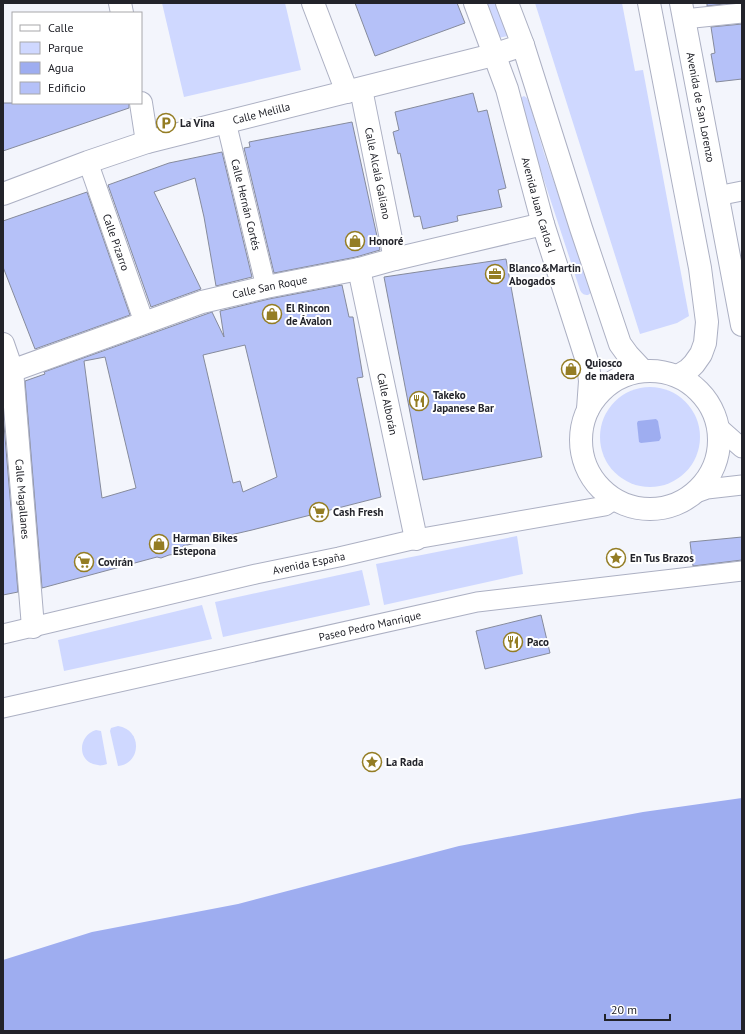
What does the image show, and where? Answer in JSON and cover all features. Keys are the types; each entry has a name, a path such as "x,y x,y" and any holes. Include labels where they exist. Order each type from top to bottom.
{"street":[{"name":"Calle Alcalá Galiano","path":"313,3 354,90 395,258"},
{"name":"Avenida Juan Carlos I","path":"475,3 493,55 507,89 543,224 588,364 590,381 588,409"},
{"path":"507,3 523,45 581,228 620,344 628,356 643,371"},
{"path":"650,3 697,254 707,322 705,343 700,354 694,364 678,376"},
{"path":"653,24 682,11 742,13"},
{"name":"Avenida de San Lorenzo","path":"682,11 742,325"},
{"name":"Calle Melilla","path":"3,194 146,142 493,55 523,45"},
{"path":"140,104 146,142"},
{"name":"Calle Hernán Cortés","path":"226,122 266,287"},
{"name":"Calle Pizarro","path":"88,162 144,322"},
{"path":"687,200 742,192"},
{"name":"Calle San Roque","path":"8,372 202,302 359,268 395,258 543,224"},
{"path":"697,254 712,264 730,264"},
{"name":"Calle Alborán","path":"359,268 416,539"},
{"name":"Calle Magallanes","path":"3,344 8,372 33,627"},
{"path":"693,494 708,479 716,462 719,445 718,427 713,411 704,397 692,385 678,376 666,372 643,371 629,374 605,387 595,397 588,409 582,434 584,459 589,471 604,492 615,499 636,507 660,508 672,506 693,494 707,489 742,485"},
{"path":"718,427 742,448"},
{"name":"Avenida España","path":"3,634 256,574 340,557 416,539 605,506 615,499"},
{"name":"Paseo Pedro Manrique","path":"3,708 478,602 742,571"}],"green space":[{"path":"162,3 285,3 301,70 184,97"},
{"path":"486,3 497,3 508,36 498,38"},
{"path":"535,3 622,3 635,71 643,70 689,316 677,323 640,334"},
{"path":"524,96 527,98 530,105 544,153 592,292 588,295 583,294 580,290 522,113 520,98"},
{"path":"650,387 660,388 678,395 692,409 699,427 699,447 692,465 678,479 660,486 650,487 640,486 622,479 608,465 601,447 600,437 601,427 608,409 622,395 640,388"},
{"path":"517,536 523,574 384,605 376,564"},
{"path":"362,570 370,605 223,637 215,602"},
{"path":"202,605 212,639 64,671 58,640"},
{"path":"118,726 126,729 132,734 136,747 135,754 131,759 126,764 118,766 110,731 111,728"},
{"path":"96,730 101,731 107,764 99,765 91,763 86,760 83,755 82,749 85,738"}],"water":[{"path":"656,419 658,421 661,438 659,441 639,442 638,421"},
{"path":"742,798 742,1031 3,1031 3,960 92,932 238,904 459,846 643,812"}],"building":[{"path":"355,3 457,3 465,23 375,56"},
{"path":"707,3 732,3 707,6"},
{"path":"742,24 742,79 716,82 711,54 715,53 711,27"},
{"path":"473,93 478,112 487,110 506,188 498,190 502,207 457,216 458,221 423,229 420,216 414,217 400,153 398,154 393,132 399,130 395,112"},
{"path":"3,103 129,104 129,108 3,151"},
{"path":"352,122 380,250 356,257 274,273 244,148 250,147 249,142"},
{"path":"222,152 252,277 216,286 204,217 195,178 154,192 201,289 151,307 108,185 169,163"},
{"path":"87,192 130,315 35,349 3,267 3,221"},
{"path":"506,259 542,457 423,480 384,277"},
{"path":"342,285 349,317 353,317 363,377 357,378 381,497 183,546 182,553 161,558 157,557 42,588 25,381 45,374 44,372 212,312 224,337 220,311 269,299","holes":["245,345 277,477 243,492 240,481 233,483 203,355","105,357 136,488 102,498 84,361"]},
{"path":"3,413 18,592 3,595"},
{"path":"742,537 742,560 693,566 690,542"},
{"name":"Paco","path":"541,615 550,653 485,669 476,631"}],"place":[{"name":"La Vina","path":"166,123"},
{"name":"Honoré","path":"355,241"},
{"name":"Blanco&Martin Abogados","path":"495,274"},
{"name":"El Rincon de Ávalon","path":"272,314"},
{"name":"Quiosco de madera","path":"571,369"},
{"name":"Takeko Japanese Bar","path":"419,401"},
{"name":"Cash Fresh","path":"319,512"},
{"name":"Harman Bikes Estepona","path":"159,544"},
{"name":"En Tus Brazos","path":"616,558"},
{"name":"Covirán","path":"84,562"},
{"name":"Paco","path":"513,642"},
{"name":"La Rada","path":"372,762"}]}
